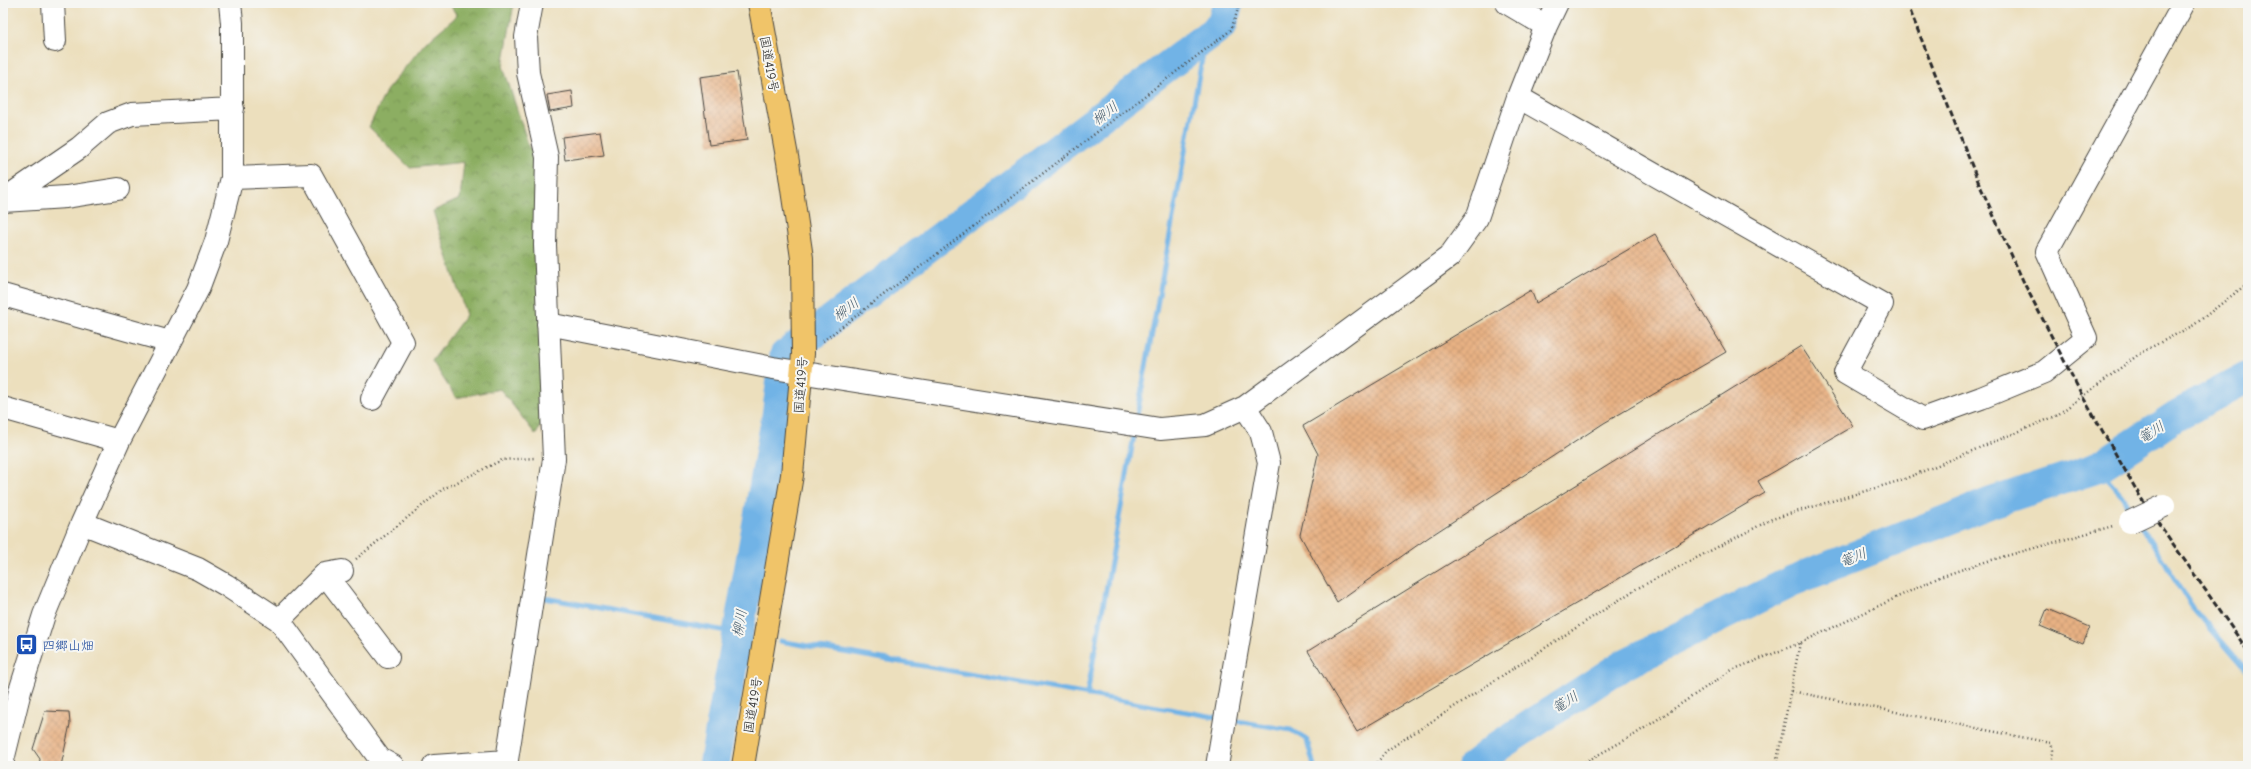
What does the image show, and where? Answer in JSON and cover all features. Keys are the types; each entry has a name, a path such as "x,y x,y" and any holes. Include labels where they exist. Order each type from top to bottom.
{"highway":[{"name":"国道419号","path":"743,766 792,475 802,364 802,258 788,162 759,3"}],"street":[{"path":"53,3 55,41"},
{"path":"3,760 12,689 82,523 119,441 201,282 216,241 232,178 233,110 232,23 230,3"},
{"path":"434,766 507,763 554,459 545,245 547,157 528,73 526,37 532,3"},
{"path":"1507,3 1546,26"},
{"path":"548,324 773,368 802,364 1160,429 1205,425 1246,407 1449,257 1477,218 1518,97 1546,26 1557,3"},
{"path":"1518,97 1882,304 1844,373 1923,419 1981,398 2044,372 2086,338 2047,251 2184,3"},
{"path":"3,200 79,148 108,123 132,114 233,110"},
{"path":"232,178 311,175 403,342 372,399"},
{"path":"3,200 66,198 118,189"},
{"path":"3,295 170,342"},
{"path":"1217,766 1269,463 1261,432 1246,407"},
{"path":"3,408 119,441"},
{"path":"2130,522 2164,506"},
{"path":"82,523 198,569 226,585 279,620 380,759 393,766"},
{"path":"279,620 334,572 388,657"}],"path":[{"path":"802,364 1232,30 1240,3"},
{"path":"1375,766 1386,751 1636,589 1772,519 1902,480 2056,416 2142,352 2194,325 2248,283"},
{"path":"334,572 443,489 502,460 554,459"},
{"path":"1578,766 1634,735 1732,670 1800,643 1940,577 1981,563 2130,522"},
{"path":"1776,766 1800,643"},
{"path":"1791,691 2051,743 2053,750 2051,766"},
{"path":"1584,763 1588,766"}],"green space":[{"path":"449,3 514,3 503,66 528,144 543,170 544,417 536,435 500,389 456,398 432,361 466,315 433,211 460,199 464,162 410,168 369,127 386,91 425,43 457,16"}],"building":[{"path":"737,72 747,140 709,145 700,77"},
{"path":"572,91 574,108 550,112 547,95"},
{"path":"600,132 604,155 565,160 562,137"},
{"path":"1655,234 1726,352 1604,423 1429,537 1337,602 1300,535 1318,454 1303,426 1531,290 1536,303"},
{"path":"1801,346 1853,426 1758,481 1765,493 1357,732 1308,651"},
{"path":"2047,609 2090,627 2083,644 2040,626"},
{"path":"45,711 69,712 70,724 61,766 39,766 40,759 33,749"}],"waterway":[{"name":"柳川","path":"714,766 777,416 785,355 1222,25 1228,3"},
{"path":"1136,421 1206,37"},
{"name":"篭川","path":"1473,766 1500,745 1623,665 1792,581 1990,503 2097,468 2176,416 2248,377"},
{"path":"1087,695 1135,430"},
{"path":"2097,468 2122,496 2134,515"},
{"path":"2139,523 2194,609 2248,672"},
{"path":"545,598 726,631"},
{"path":"780,641 1221,718"},
{"path":"1231,720 1291,730 1307,740 1314,766"}],"railway":[{"path":"1907,3 1978,181 2025,285 2084,399 2141,498 2248,651"}],"place":[{"name":"四郷山畑","path":"26,645"}]}
